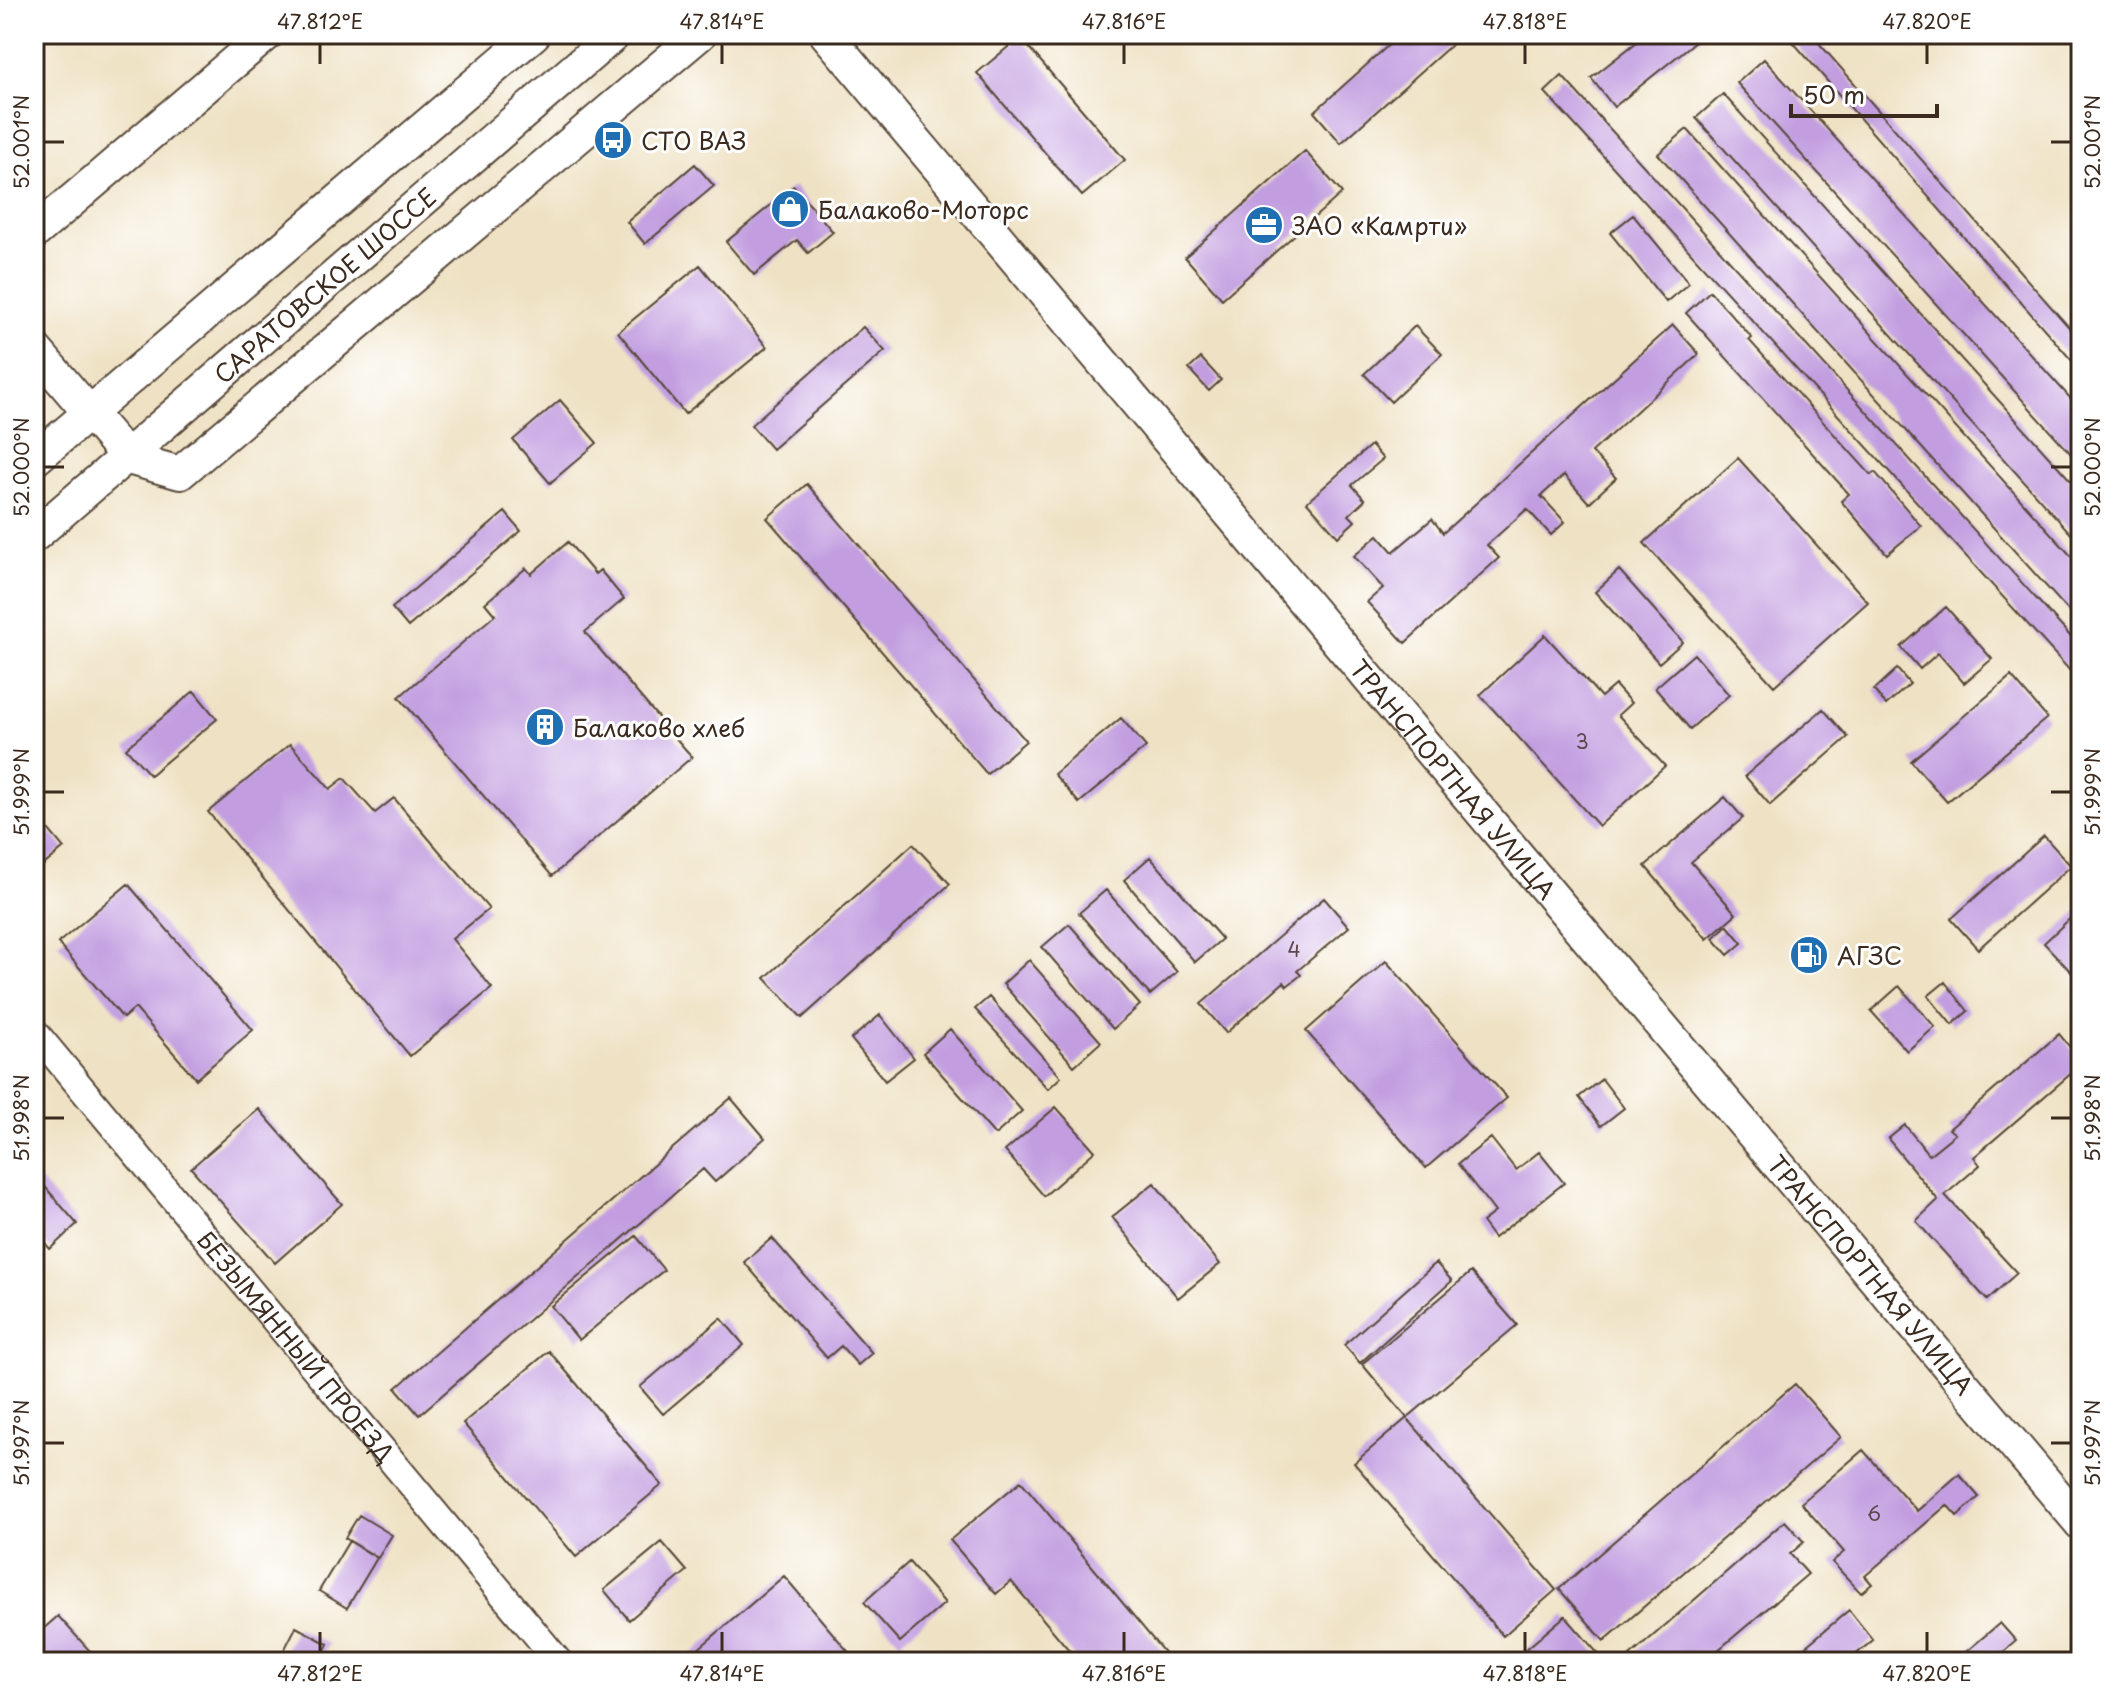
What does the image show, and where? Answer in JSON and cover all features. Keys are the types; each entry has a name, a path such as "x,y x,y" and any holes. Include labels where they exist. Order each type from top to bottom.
{"main road":[{"path":"34,233 267,34"},
{"path":"34,460 534,34"},
{"name":"САРАТОВСКОЕ ШОССЕ","path":"34,536 128,458 615,34"},
{"path":"34,348 128,458 180,473 700,34"},
{"name":"ТРАНСПОРТНАЯ УЛИЦА","path":"826,34 2081,1524"}],"street":[{"name":"БЕЗЫМЯННЫЙ ПРОЕЗД","path":"34,1031 559,1662"}],"building":[{"path":"1401,34 1455,34 1459,38 1341,143 1314,112"},
{"path":"1647,34 1705,34 1614,107 1591,78"},
{"path":"1786,34 1811,34 2081,341 2081,371"},
{"path":"1020,37 1125,160 1082,196 977,73"},
{"path":"1764,59 2081,410 2081,465 1737,83"},
{"path":"1562,76 2081,648 2081,683 1545,92"},
{"path":"1723,94 2081,492 2081,545 1696,118"},
{"path":"1687,129 2081,567 2081,625 1658,154"},
{"name":"ЗАО «Камрти»","path":"1305,151 1342,193 1222,299 1185,257"},
{"path":"695,164 714,186 645,244 627,222"},
{"name":"Балаково-Моторс","path":"794,186 833,232 808,253 797,240 754,275 726,242"},
{"path":"1633,215 1689,283 1666,302 1610,233"},
{"path":"700,265 767,347 685,414 618,332"},
{"path":"1710,291 1752,338 1749,340 1871,475 1875,472 1921,526 1887,554 1841,501 1849,494 1686,313"},
{"path":"1673,325 1699,354 1592,452 1616,478 1589,503 1564,475 1541,496 1565,522 1551,535 1527,509 1487,545 1499,558 1405,643 1367,602 1383,588 1354,556 1378,535 1393,552 1432,519 1443,533"},
{"path":"1415,326 1442,354 1391,402 1364,374"},
{"path":"863,327 885,351 772,449 751,425"},
{"path":"1201,358 1221,380 1209,391 1189,369"},
{"path":"560,400 597,443 550,483 513,440"},
{"path":"1371,445 1383,459 1352,485 1365,500 1349,515 1355,521 1338,537 1307,502"},
{"path":"1738,458 1868,602 1774,686 1644,543"},
{"path":"807,484 1026,741 987,774 767,518"},
{"path":"505,512 521,531 408,627 392,608"},
{"name":"Балаково хлеб","path":"568,542 595,574 600,570 624,599 585,632 692,757 552,876 399,697 495,615 485,603 526,568 531,574"},
{"path":"1619,570 1683,642 1659,663 1595,592"},
{"path":"1946,607 1992,659 1964,683 1938,653 1920,669 1901,647"},
{"path":"1545,635 1601,697 1615,685 1631,703 1618,715 1665,766 1599,826 1480,695"},
{"path":"1694,654 1729,695 1690,729 1655,688"},
{"path":"1897,669 1910,684 1886,705 1874,690"},
{"path":"2011,676 2047,718 1947,802 1911,761"},
{"path":"194,691 217,719 150,775 126,748"},
{"path":"1823,709 1848,737 1770,805 1745,776"},
{"path":"1121,718 1146,747 1079,803 1054,774"},
{"path":"290,744 330,789 344,778 375,813 394,798 489,909 452,939 492,988 410,1056 208,812"},
{"path":"1725,797 1743,818 1691,862 1736,914 1707,939 1645,866"},
{"path":"34,812 64,848 34,873"},
{"path":"2044,836 2071,866 1978,949 1951,919"},
{"path":"913,844 950,884 802,1018 765,978"},
{"path":"1150,857 1222,939 1195,962 1124,880"},
{"path":"128,884 253,1030 196,1079 135,1008 123,1018 58,943"},
{"path":"1106,890 1177,972 1150,995 1079,913"},
{"path":"1324,898 1349,927 1297,971 1301,975 1287,986 1284,982 1226,1033 1201,1004"},
{"path":"2081,908 2081,966 2073,974 2044,943"},
{"path":"1069,924 1140,1005 1113,1029 1042,947"},
{"path":"1727,925 1742,943 1728,955 1713,938"},
{"path":"1029,960 1101,1042 1074,1066 1003,984"},
{"path":"1386,961 1507,1098 1426,1168 1306,1031"},
{"path":"1945,982 1968,1011 1952,1025 1928,996"},
{"path":"1899,986 1935,1027 1907,1051 1871,1011"},
{"path":"989,997 1061,1077 1048,1089 975,1009"},
{"path":"880,1015 914,1058 885,1081 851,1039"},
{"path":"950,1029 1022,1111 995,1135 923,1053"},
{"path":"2059,1034 2081,1060 2081,1065 1974,1157 1980,1165 1945,1195 2017,1273 1987,1300 1916,1221 1938,1200 1888,1139 1905,1125 1929,1155 1955,1134 1949,1129"},
{"path":"1602,1079 1624,1108 1601,1126 1579,1097"},
{"path":"731,1098 765,1138 715,1182 703,1169 419,1415 396,1388"},
{"path":"1056,1107 1095,1151 1044,1196 1005,1151"},
{"path":"259,1109 342,1204 275,1263 191,1168"},
{"path":"1491,1138 1516,1170 1539,1152 1564,1183 1494,1238 1482,1222 1495,1212 1458,1164"},
{"path":"34,1174 77,1224 50,1249 34,1230"},
{"path":"1154,1183 1220,1264 1178,1298 1112,1217"},
{"path":"636,1236 664,1270 579,1340 551,1306"},
{"path":"772,1238 872,1353 858,1365 841,1346 827,1358 744,1262"},
{"path":"1436,1263 1452,1281 1360,1363 1344,1345"},
{"path":"1471,1272 1517,1325 1407,1418 1362,1364"},
{"path":"721,1318 744,1345 663,1414 640,1387"},
{"path":"549,1351 662,1485 576,1557 463,1423"},
{"path":"1795,1384 1841,1437 1604,1641 1559,1589"},
{"path":"1407,1418 1556,1590 1503,1636 1354,1463"},
{"path":"1863,1450 1917,1511 1959,1474 1979,1497 1957,1516 1947,1505 1865,1576 1872,1584 1861,1593 1832,1562 1844,1552 1801,1503"},
{"path":"1021,1481 1172,1662 1079,1662 1011,1581 996,1594 950,1540"},
{"path":"359,1515 392,1535 378,1558 345,1538"},
{"path":"1785,1521 1804,1542 1790,1554 1808,1574 1704,1662 1623,1662"},
{"path":"349,1541 377,1558 347,1608 319,1591"},
{"path":"662,1542 687,1571 629,1620 604,1590"},
{"path":"909,1562 945,1603 900,1642 864,1602"},
{"path":"784,1576 857,1662 683,1662"},
{"path":"1849,1610 1873,1640 1847,1662 1787,1662"},
{"path":"58,1616 100,1662 34,1662 34,1637"},
{"path":"1565,1616 1601,1657 1596,1662 1511,1662"},
{"path":"2000,1623 2016,1641 1992,1662 1954,1662"},
{"path":"296,1627 328,1644 319,1662 278,1662"}],"place":[{"name":"СТО ВАЗ","path":"613,140"},
{"name":"Балаково-Моторс","path":"790,209"},
{"name":"ЗАО «Камрти»","path":"1264,225"},
{"name":"Балаково хлеб","path":"545,727"},
{"name":"АГЗС","path":"1809,955"}]}
